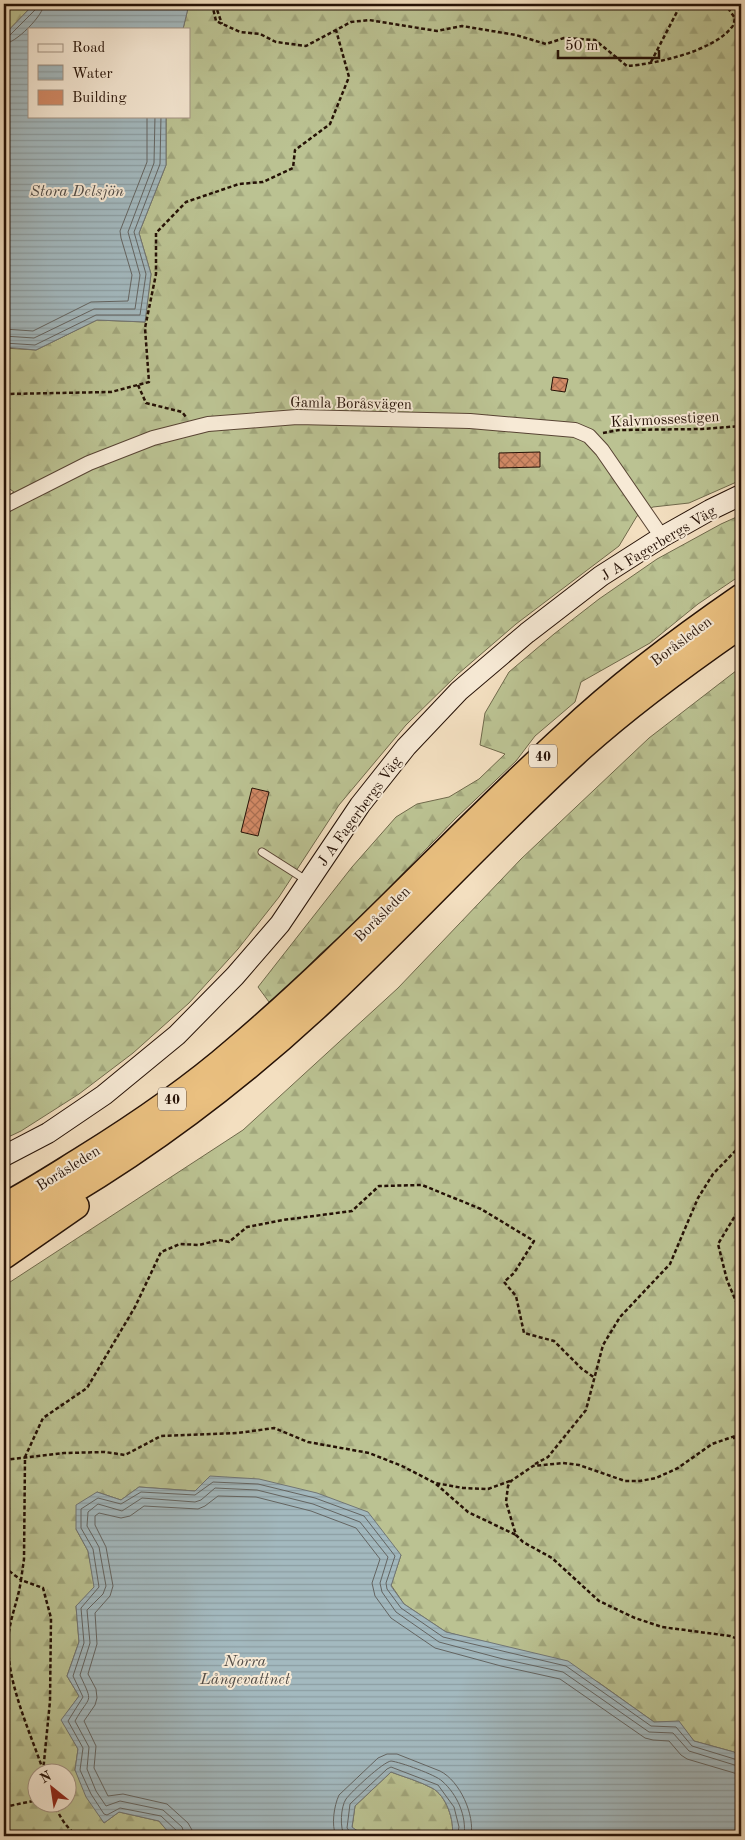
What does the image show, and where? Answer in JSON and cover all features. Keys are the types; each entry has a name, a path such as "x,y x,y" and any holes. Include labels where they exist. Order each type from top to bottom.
{"highway":[{"name":"Boråsleden","path":"4,1206 130,1129 235,1050 362,934 567,734 622,686 680,640 741,597"},
{"name":"Boråsleden","path":"4,1230 100,1173 202,1104 258,1058 326,997 538,787 583,747 631,705 741,626"},
{"path":"4,1256 126,1170 202,1104"},
{"path":"4,1200 36,1188"}],"street":[{"name":"Gamla Boråsvägen","path":"4,506 89,463 153,438 208,424 296,417 470,421 575,430 589,436"},
{"path":"589,436 602,450 662,537"},
{"name":"J A Fagerbergs Väg","path":"4,1156 48,1133 104,1095 177,1035 235,976 280,924 360,805 377,783 406,747 459,692 527,632 601,576 662,537 741,495"}],"lane":[{"path":"262,852 309,882"}],"path":[{"path":"213,4 223,25 240,32 260,34 276,42 306,46 351,22 369,20 437,31 462,26 516,35 546,44 564,38 595,40 627,66 683,54 710,45 732,28 735,18 725,4"},
{"path":"651,62 681,4"},
{"path":"4,394 111,392 149,382 145,328 156,274 156,233 186,202 239,184 263,182 293,168 295,150 330,124 349,77 336,30"},
{"path":"138,385 146,403 182,412 194,427"},
{"name":"Kalvmossestigen","path":"589,436 620,430 702,429 741,426"},
{"path":"435,1483 463,1488 488,1489 511,1481 548,1456 586,1410 604,1345 620,1317 670,1264 698,1198 713,1174 741,1145"},
{"path":"41,1762 11,1675 8,1643 12,1613 21,1580 24,1559 25,1457 43,1418 87,1388 135,1307 161,1252 180,1244 199,1245 219,1240 229,1242 247,1227 352,1211 380,1186 422,1185 481,1209 534,1241 514,1273 504,1282 516,1296 524,1333 554,1342 582,1369 595,1378"},
{"path":"741,1206 718,1244 727,1280 741,1313"},
{"path":"4,1460 64,1452 105,1452 125,1455 161,1436 238,1433 274,1428 308,1442 369,1453 402,1466 435,1483 468,1512 516,1535 524,1542 552,1558 599,1601 635,1618 662,1627 730,1636 741,1640"},
{"path":"533,1466 563,1463 579,1465 624,1481 640,1481 656,1478 678,1468 712,1444 741,1434"},
{"path":"729,1438 741,1438"},
{"path":"511,1481 508,1486 506,1502 516,1535"},
{"path":"4,1567 21,1580 43,1588 51,1618 50,1701 45,1762"},
{"path":"4,1807 28,1802"},
{"path":"57,1812 71,1832 78,1836"}],"green space":[{"path":"4,4 34,4 4,35"},
{"path":"189,4 741,4 741,480 689,503 653,507 637,516 619,546 516,624 458,674 406,725 339,805 279,897 238,949 189,1003 133,1053 79,1094 21,1131 4,1139 4,498 14,492 4,485 4,348 36,350 97,320 145,322 151,274 139,233 166,165 166,118 190,118 190,28 183,28"},
{"path":"741,515 741,575 698,604 650,643 581,682 575,702 535,736 516,761 456,818 356,922 320,954 286,990 269,1002 258,987 352,867 396,817 417,804 449,797 479,779 505,754 480,745 485,713 509,672 599,599 657,559"},
{"path":"741,667 741,1757 734,1752 694,1741 679,1722 654,1722 598,1682 506,1648 446,1632 404,1604 391,1585 401,1555 195,1491 139,1487 121,1500 97,1492 76,1529 88,1551 95,1587 76,1606 79,1642 67,1676 79,1696 62,1720 78,1749 76,1762 28,1762 28,1812 78,1812 78,1775 104,1823 119,1812 159,1821 169,1833 179,1836 4,1836 4,1286 243,1130 398,988 521,859 649,738"},
{"path":"391,1772 422,1783 437,1791 445,1802 451,1816 452,1836 385,1836 383,1834 359,1832 352,1828 355,1806"}],"water":[{"name":"Stora Delsjön","path":"34,4 189,4 183,28 28,28 28,118 166,118 166,165 139,233 151,274 145,322 97,320 36,350 4,347 4,35"},
{"name":"Norra Långevattnet","path":"210,1476 259,1479 317,1493 368,1512 401,1555 391,1586 404,1604 446,1632 568,1661 654,1722 679,1721 694,1741 734,1752 741,1757 741,1836 452,1836 451,1816 445,1802 437,1791 422,1783 391,1772 355,1806 352,1827 359,1832 383,1834 385,1836 179,1836 169,1833 159,1821 119,1812 104,1823 86,1797 78,1777 78,1762 76,1762 78,1749 61,1720 79,1696 67,1676 79,1642 76,1606 94,1587 88,1551 76,1529 76,1505 97,1492 121,1500 139,1487 195,1491"}],"building":[{"path":"553,377 568,379 565,392 551,390"},
{"path":"540,452 540,467 499,468 499,453"},
{"path":"252,788 269,792 258,836 241,832"}]}
